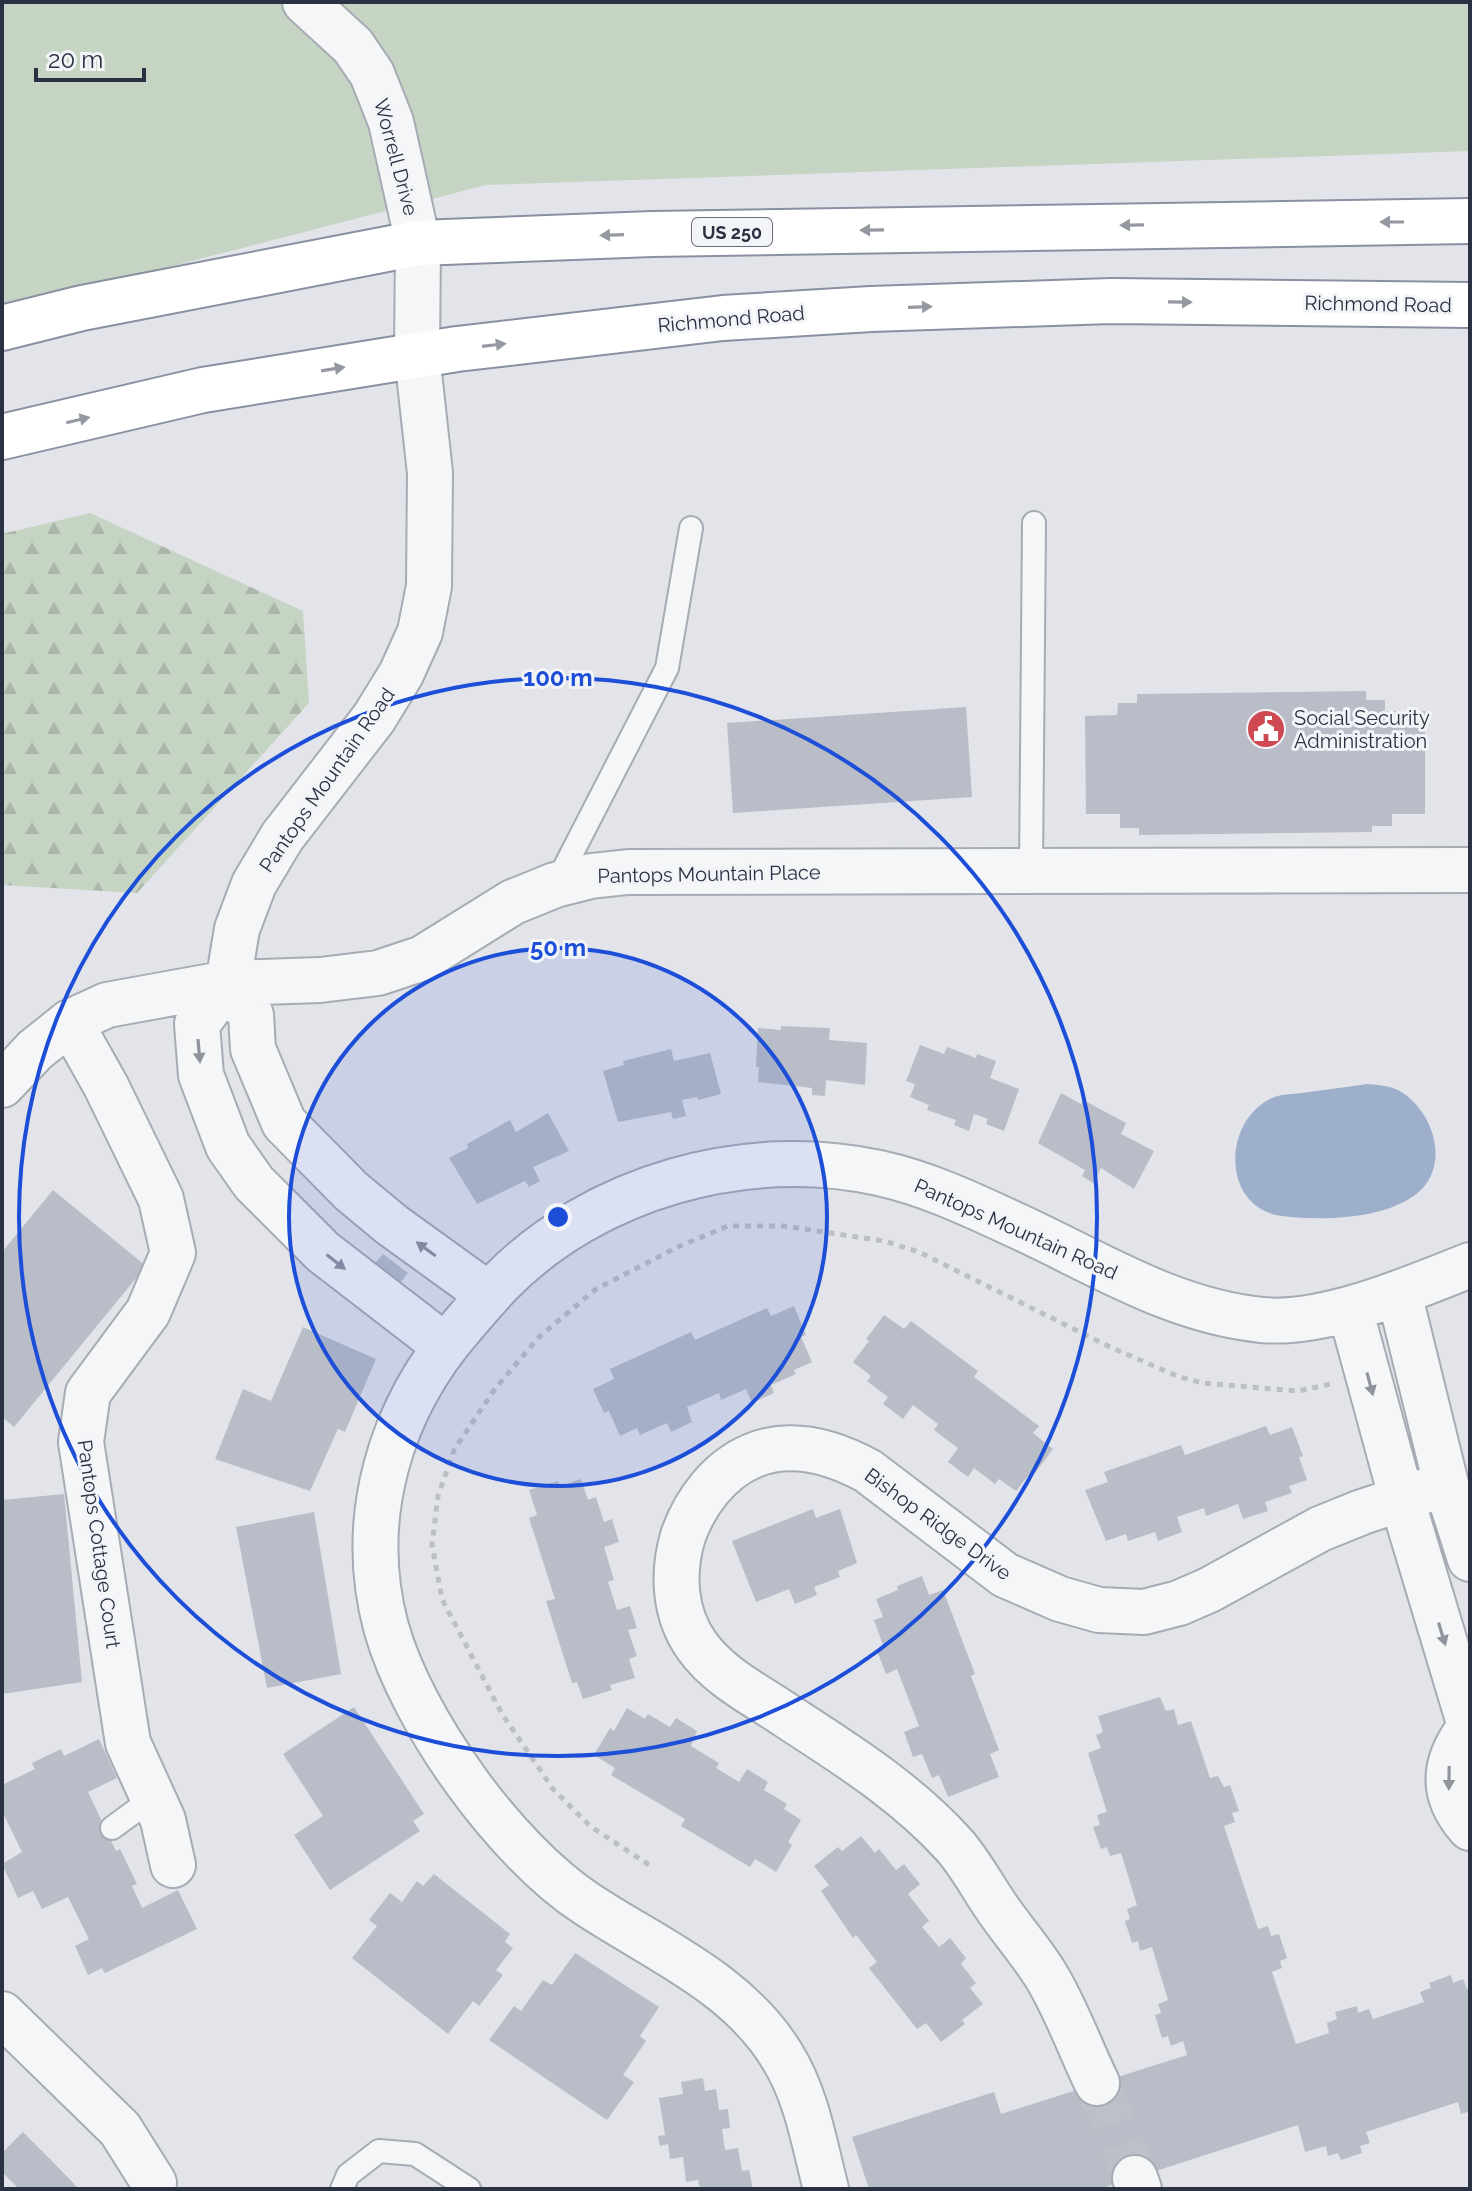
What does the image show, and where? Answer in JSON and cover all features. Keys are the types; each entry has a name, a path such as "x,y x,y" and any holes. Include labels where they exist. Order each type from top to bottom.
{"highway":[{"name":"US 250","path":"2,328 82,308 418,243 668,233 1470,221"},
{"name":"Richmond Road","path":"2,437 203,390 417,355 723,318 871,309 1111,301 1470,305"}],"street":[{"name":"Worrell Drive","path":"305,2 353,46 372,74 391,122 418,243"},
{"name":"Pantops Mountain Road","path":"418,243 417,355 430,473 429,586 420,632 401,674 374,718 282,837 254,884 237,929 228,983 197,1024 201,1075 228,1146 254,1183 323,1252 445,1346"},
{"name":"Pantops Mountain Place","path":"2,1085 35,1050 70,1022 107,1005 228,983 320,980 378,973 423,958 513,902 555,885 591,876 628,872 1470,870"},
{"path":"228,983 251,1015 253,1049 284,1123 351,1191 392,1225 489,1295"},
{"name":"Pantops Cottage Court","path":"70,1022 106,1086 161,1199 173,1253 148,1312 88,1393 81,1442 128,1743 163,1820 173,1865"},
{"name":"Pantops Mountain Road","path":"826,2189 802,2094 781,2053 752,2016 661,1946 586,1904 544,1872 483,1803 436,1736 403,1674 384,1612 377,1571 376,1515 382,1475 397,1432 445,1346 502,1281 543,1246 602,1209 671,1182 725,1168 780,1163 878,1172 930,1187 1168,1299 1216,1313 1266,1321 1286,1321 1350,1309 1470,1265"},
{"path":"1399,1293 1446,1484 1470,1559"},
{"path":"1350,1309 1402,1500 1470,1727 1456,1746 1448,1768 1449,1792 1458,1815 1470,1828"},
{"name":"Bishop Ridge Drive","path":"1097,2083 1045,1975 956,1847 904,1795 718,1670 696,1645 681,1615 676,1588 678,1553 689,1520 707,1491 726,1471 753,1456 784,1448 815,1449 848,1460 868,1471 1005,1575 1060,1599 1099,1610 1144,1612 1179,1603 1209,1590 1320,1529 1446,1484"},
{"path":"2,2014 120,2129 154,2183"}],"lane":[{"path":"1031,871 1034,523"},
{"path":"555,885 667,668 691,528"},
{"path":"112,1828 153,1798"},
{"path":"342,2189 348,2175 379,2151 415,2154 469,2189"}],"green space":[{"path":"2,2 1470,2 1470,151 486,185 2,310"},
{"path":"90,513 303,611 309,703 137,893 2,885 2,534"}],"water":[{"path":"1368,1084 1398,1090 1410,1098 1427,1121 1433,1135 1435,1163 1422,1189 1393,1207 1336,1218 1282,1216 1262,1210 1248,1197 1239,1181 1235,1163 1237,1143 1244,1125 1256,1109 1279,1096"}],"building":[{"path":"1366,691 1366,700 1385,700 1385,711 1425,711 1425,814 1392,814 1392,826 1372,826 1372,832 1139,835 1139,828 1120,828 1120,814 1086,814 1085,716 1117,715 1118,703 1137,703 1137,694"},
{"path":"966,707 972,797 733,813 727,723"},
{"path":"781,1026 830,1028 829,1040 867,1043 865,1085 826,1080 825,1096 812,1095 812,1088 758,1082 758,1028 781,1030"},
{"path":"920,1045 944,1054 947,1047 976,1058 977,1054 996,1061 990,1078 1019,1089 1004,1131 986,1124 988,1119 974,1114 969,1131 954,1125 956,1120 927,1110 929,1105 910,1097 915,1084 906,1081"},
{"path":"671,1049 674,1061 710,1053 721,1094 698,1100 697,1097 682,1100 686,1116 673,1119 671,1112 618,1122 603,1071 624,1065 623,1061"},
{"path":"1061,1093 1081,1104 1083,1100 1126,1123 1121,1134 1154,1151 1134,1189 1101,1168 1093,1183 1082,1176 1085,1170 1038,1143"},
{"path":"548,1113 569,1151 533,1167 540,1181 529,1187 525,1181 477,1204 449,1158 510,1120 516,1132"},
{"path":"53,1190 146,1266 14,1427 2,1417 2,1252"},
{"path":"383,1254 408,1273 400,1283 374,1264"},
{"path":"794,1306 806,1335 801,1337 812,1362 794,1370 796,1374 771,1385 774,1393 752,1403 746,1389 721,1400 719,1393 687,1407 692,1422 671,1432 667,1423 640,1435 637,1428 620,1436 609,1411 604,1413 593,1389 614,1379 610,1369 691,1332 695,1340 767,1308 771,1316"},
{"path":"884,1315 904,1329 911,1321 978,1371 974,1377 1039,1426 1033,1433 1053,1449 1016,1491 999,1479 995,1484 974,1468 968,1477 948,1462 958,1448 934,1430 938,1424 913,1405 903,1419 883,1404 888,1397 867,1381 871,1376 853,1362"},
{"path":"303,1327 376,1359 345,1432 338,1429 310,1491 215,1459 243,1389 271,1401"},
{"path":"1266,1426 1270,1435 1292,1427 1303,1456 1299,1457 1307,1480 1289,1486 1292,1493 1265,1502 1268,1511 1243,1519 1238,1504 1206,1516 1204,1508 1177,1517 1182,1532 1158,1541 1155,1532 1128,1541 1126,1534 1106,1541 1085,1490 1108,1482 1104,1472 1181,1445 1185,1455"},
{"path":"581,1479 588,1500 596,1497 604,1522 612,1519 619,1542 604,1547 614,1580 608,1582 617,1610 630,1606 637,1628 628,1630 637,1656 629,1659 635,1678 610,1685 612,1690 583,1699 577,1682 572,1683 546,1601 555,1599 529,1518 537,1515 529,1490 558,1481 560,1486"},
{"path":"64,1494 82,1682 2,1694 2,1500"},
{"path":"813,1509 816,1518 840,1509 857,1563 838,1571 840,1577 814,1587 817,1595 795,1604 789,1589 756,1602 732,1541"},
{"path":"314,1512 341,1674 267,1688 236,1527"},
{"path":"922,1576 929,1595 943,1590 975,1674 971,1676 999,1750 990,1754 999,1777 948,1797 939,1775 932,1778 922,1754 913,1757 904,1732 919,1726 897,1669 886,1674 877,1651 884,1648 874,1620 883,1617 876,1599"},
{"path":"1160,1697 1166,1711 1174,1709 1178,1725 1191,1721 1210,1778 1218,1776 1224,1787 1230,1785 1239,1811 1232,1813 1235,1822 1224,1826 1258,1929 1268,1926 1271,1936 1279,1934 1287,1958 1280,1961 1282,1968 1272,1972 1296,2044 1329,2033 1327,2023 1337,2019 1335,2012 1357,2006 1358,2013 1369,2009 1373,2019 1424,2002 1420,1992 1431,1988 1429,1983 1451,1975 1453,1983 1463,1979 1467,1989 1470,1988 1470,2111 1461,2114 1458,2102 1366,2132 1370,2143 1360,2146 1362,2153 1341,2160 1338,2153 1328,2156 1326,2146 1305,2152 1298,2125 1100,2189 869,2189 852,2137 994,2092 1001,2114 1187,2055 1183,2041 1171,2046 1168,2036 1162,2038 1155,2015 1161,2013 1158,2004 1168,2000 1152,1947 1140,1951 1138,1941 1132,1943 1125,1921 1130,1919 1127,1909 1137,1905 1121,1853 1110,1856 1107,1847 1101,1849 1093,1827 1100,1825 1097,1815 1107,1812 1088,1753 1101,1748 1096,1735 1103,1732 1098,1716"},
{"path":"354,1707 424,1814 413,1821 420,1831 330,1890 294,1835 323,1816 283,1754"},
{"path":"627,1708 645,1719 648,1714 670,1727 676,1718 697,1731 691,1746 719,1763 716,1768 739,1782 747,1769 768,1782 764,1790 787,1804 784,1809 801,1820 788,1842 792,1845 776,1872 755,1859 750,1867 681,1826 685,1819 611,1775 615,1768 594,1755 610,1728 614,1731"},
{"path":"99,1739 117,1778 88,1792 116,1851 120,1849 137,1884 132,1886 142,1908 178,1890 197,1929 105,1973 102,1968 88,1975 75,1946 89,1939 68,1897 42,1909 33,1891 18,1898 2,1864 22,1852 2,1811 2,1785 35,1769 32,1763 61,1749 64,1756"},
{"path":"861,1836 875,1853 879,1849 896,1870 904,1864 920,1884 908,1894 929,1921 922,1927 939,1947 950,1938 966,1958 961,1964 976,1983 970,1988 983,2004 962,2020 965,2024 941,2042 926,2023 917,2029 869,1968 877,1962 856,1935 853,1938 821,1891 829,1885 814,1866 838,1847 842,1851"},
{"path":"434,1874 510,1934 505,1942 513,1948 496,1970 503,1975 479,2006 473,2001 448,2034 352,1958 377,1926 369,1920 390,1893 402,1902 417,1881 423,1886"},
{"path":"575,1953 659,2007 640,2036 646,2041 623,2075 634,2082 607,2120 489,2040 514,2006 521,2011 543,1980 552,1985"},
{"path":"703,2078 705,2091 716,2089 719,2110 728,2109 730,2128 722,2129 725,2150 738,2148 742,2171 749,2170 753,2189 700,2189 698,2180 686,2182 683,2157 670,2159 668,2144 660,2146 658,2136 665,2135 659,2098 683,2094 681,2082"},
{"path":"23,2132 79,2189 19,2189 2,2172 2,2153"}],"tunnel":[{"path":"1097,2083 1135,2178"}],"place":[{"name":"Social Security Administration","path":"1266,729"}]}
